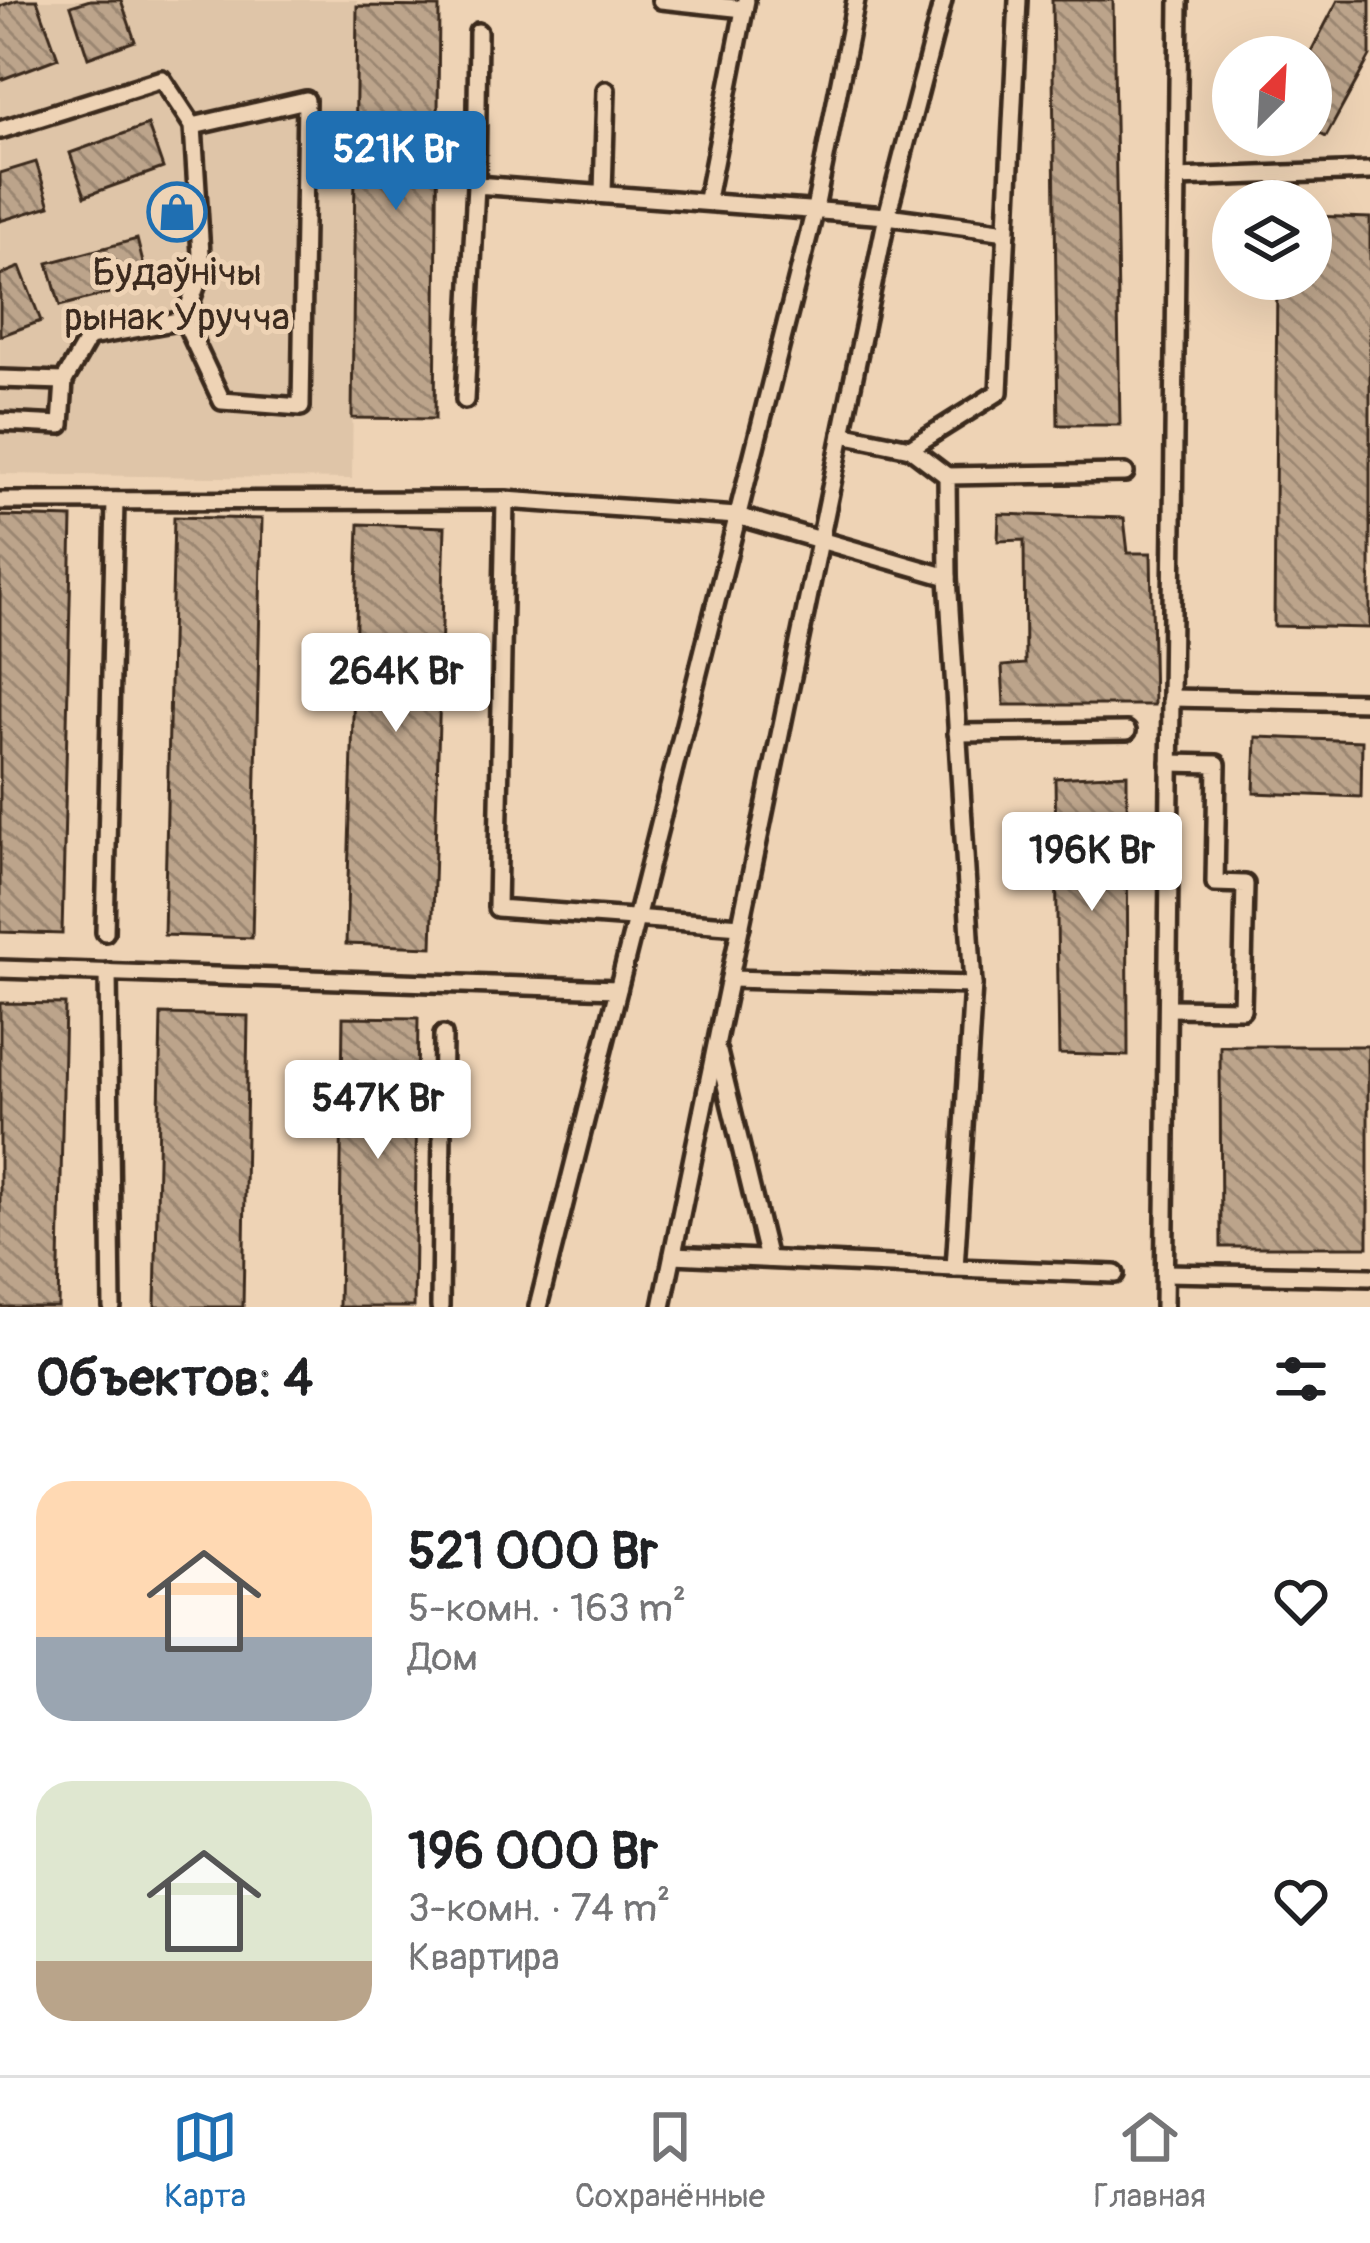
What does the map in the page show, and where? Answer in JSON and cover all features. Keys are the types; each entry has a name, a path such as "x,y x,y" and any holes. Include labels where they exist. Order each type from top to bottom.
{"lane":[{"path":"661,0 745,4 707,199"},
{"path":"538,1307 814,209 856,0"},
{"path":"662,1307 887,216 944,0"},
{"path":"910,448 999,392 1018,0"},
{"path":"1164,1307 1179,0"},
{"path":"465,400 478,32"},
{"path":"0,130 163,79 193,126 202,271 184,320 222,401 301,407 306,100 193,126"},
{"path":"602,193 606,91"},
{"path":"1177,178 1370,171"},
{"path":"476,185 707,199 1006,232"},
{"path":"0,422 61,425 64,381 89,338 184,320"},
{"path":"0,379 64,381"},
{"path":"842,434 910,448 946,476 1126,473"},
{"path":"946,476 973,985 955,1268"},
{"path":"505,500 497,908 741,926"},
{"path":"0,501 505,500 737,516 948,578"},
{"path":"105,932 115,501"},
{"path":"1171,698 1370,702"},
{"path":"957,733 1127,731"},
{"path":"1168,1008 1242,1009 1244,884 1216,883 1217,764 1171,763"},
{"path":"0,969 618,988"},
{"path":"108,972 112,1307"},
{"path":"730,979 973,985"},
{"path":"440,1307 443,1035"},
{"path":"716,1045 768,1259"},
{"path":"673,1255 1115,1274"},
{"path":"1165,1273 1370,1277"}],"shaded area":[{"name":"Будаўнічы рынак Уручча","path":"0,0 357,0 352,479 0,474"}],"building":[{"path":"37,0 58,58 0,80 0,6"},
{"path":"90,0 121,0 135,41 88,58 71,6"},
{"path":"1052,0 1113,0 1120,425 1058,425"},
{"path":"1338,0 1370,0 1370,56 1332,126 1332,36 1319,36"},
{"path":"357,6 439,7 435,419 352,418"},
{"path":"148,125 163,168 85,196 70,153"},
{"path":"36,162 50,206 0,221 0,173"},
{"path":"1332,217 1370,218 1370,628 1274,626 1277,300 1332,300"},
{"path":"137,239 148,283 60,306 48,263"},
{"path":"20,267 41,321 0,336 0,275"},
{"path":"999,514 1124,518 1128,553 1151,553 1154,705 1004,705 1002,666 1025,664 1024,540 998,541"},
{"path":"0,516 72,518 62,934 0,932"},
{"path":"174,517 262,519 252,938 164,935"},
{"path":"359,524 445,527 432,947 346,944"},
{"path":"1256,737 1362,741 1361,797 1254,793"},
{"path":"1127,774 1128,1056 1059,1054 1055,778"},
{"path":"0,1003 65,1004 58,1307 0,1307"},
{"path":"161,1014 248,1016 243,1307 155,1307"},
{"path":"343,1017 418,1018 414,1307 339,1307"},
{"path":"1220,1046 1368,1046 1368,1247 1221,1247"}],"place":[{"name":"Будаўнічы рынак Уручча","path":"177,212"}]}
